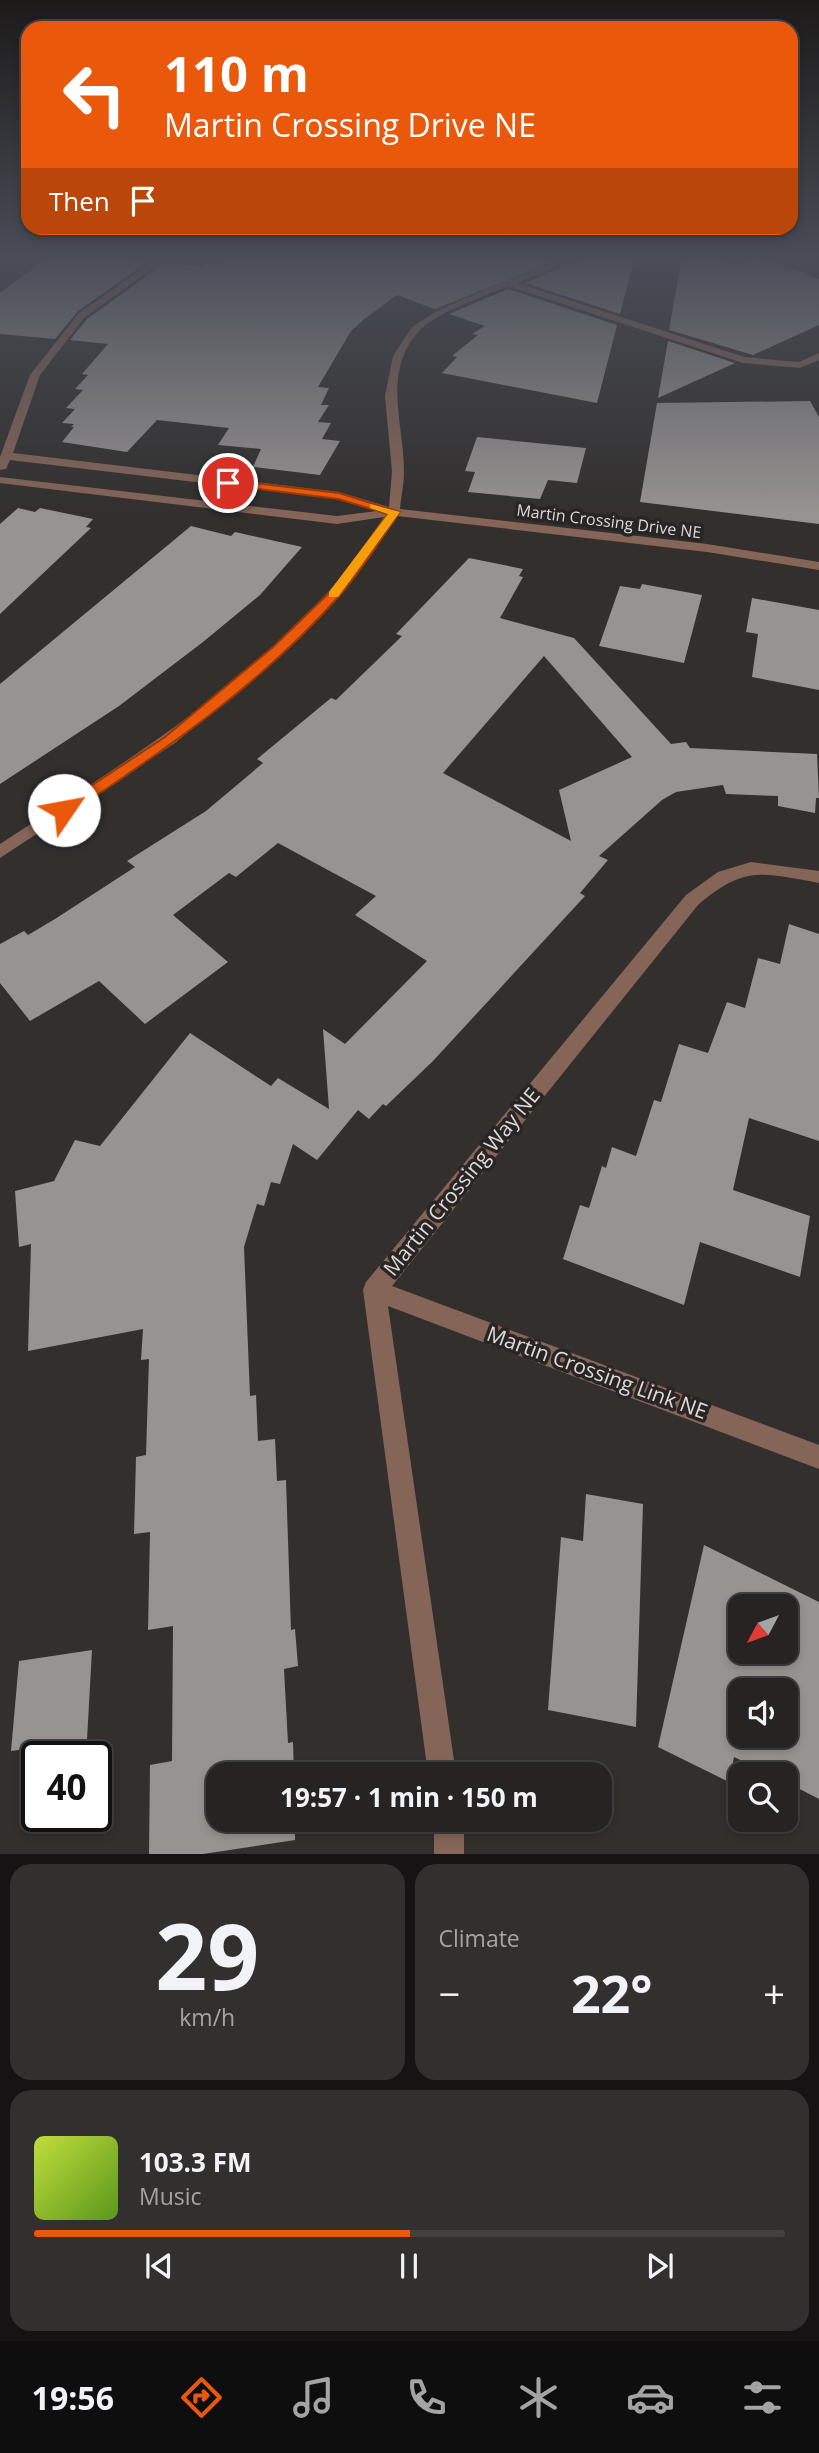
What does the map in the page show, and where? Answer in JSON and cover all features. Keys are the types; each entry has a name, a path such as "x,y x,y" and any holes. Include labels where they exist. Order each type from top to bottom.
{"street":[{"path":"0,471 8,456 35,375 60,343"},
{"path":"0,852 170,740 278,650 336,592 394,512 398,471 390,396 398,356 406,343"},
{"path":"692,343 743,359 800,365 819,356"},
{"name":"Martin Crossing Drive NE","path":"8,456 339,496 394,512 707,548 819,566"},
{"name":"Martin Crossing Drive NE","path":"0,480 337,520 394,512"},
{"name":"Martin Crossing Way NE","path":"440,1762 374,1290 692,900 714,880 753,866 819,877"},
{"name":"Martin Crossing Link NE","path":"374,1290 819,1457"},
{"path":"449,1832 449,1854"}],"building":[{"path":"94,343 344,343 318,387 329,388 321,405 329,405 318,422 331,423 322,439 340,441 320,475 253,467 261,449 218,445 229,428 157,420 127,452 62,442 74,427 71,427 74,424 62,423 75,409 66,408 83,390 75,389 88,375 82,374 108,344"},
{"path":"469,343 613,343 597,403 442,373 457,357 452,356"},
{"path":"668,343 735,363 658,398"},
{"path":"711,343 780,343 753,355"},
{"path":"810,401 819,417 819,524 640,502 657,403"},
{"path":"477,437 586,448 577,483 548,480 540,499 468,492 475,472 465,471"},
{"path":"18,508 35,512 40,508 93,519 86,527 91,528 0,614 0,524"},
{"path":"191,526 231,536 235,532 302,547 260,595 203,642 119,706 0,784 0,684"},
{"path":"469,558 523,569 519,576 523,577 500,618 574,638 671,744 686,742 690,748 817,754 819,798 816,798 815,813 778,806 778,796 726,794 723,785 676,792 662,800 599,856 608,860 580,893 585,896 433,1061 386,1106 383,1104 369,1119 358,1110 317,1160 293,1144 280,1184 271,1182 264,1206 257,1204 244,1247 250,1396 256,1395 258,1441 275,1439 277,1481 286,1480 291,1630 295,1629 298,1666 284,1669 288,1743 293,1742 294,1762 206,1762 206,1832 295,1832 295,1840 203,1854 149,1854 150,1765 172,1761 173,1626 148,1630 150,1532 134,1534 136,1457 146,1455 149,1359 141,1360 143,1329 28,1351 31,1244 19,1247 15,1191 54,1181 75,1140 100,1146 190,1033 271,1086 278,1078 329,1109 323,1029 345,1044 427,961 355,915 376,896 278,843 236,877 229,873 173,915 228,962 145,1024 99,981 30,1021 0,983 0,944 24,931 28,935 135,867 127,861 206,811 263,763 257,759 331,698 336,700 402,636 396,634","holes":["544,656 632,757 559,790 571,841 443,773"]},
{"path":"642,584 702,595 684,663 599,646 620,586 640,589"},
{"path":"752,598 819,610 819,690 752,677 758,634 746,632"},
{"path":"789,924 819,934 819,1141 749,1118 733,1190 810,1216 800,1277 700,1242 684,1305 563,1259 580,1205 589,1208 602,1166 606,1168 612,1147 636,1156 654,1100 661,1102 679,1044 708,1053 727,1002 745,1008 758,958 780,964"},
{"path":"586,1494 643,1504 636,1727 548,1710 561,1537 583,1541"},
{"path":"704,1545 819,1602 819,1799 798,1788 798,1762 745,1762 734,1757 733,1762 728,1762 728,1782 658,1747"},
{"path":"92,1650 87,1740 21,1741 21,1750 11,1751 19,1661"}],"slow traffic":[{"path":"333,594 394,512 374,506"}],"route":[{"path":"64,810 170,740 278,650 336,592 394,512 339,496 228,483"}]}
